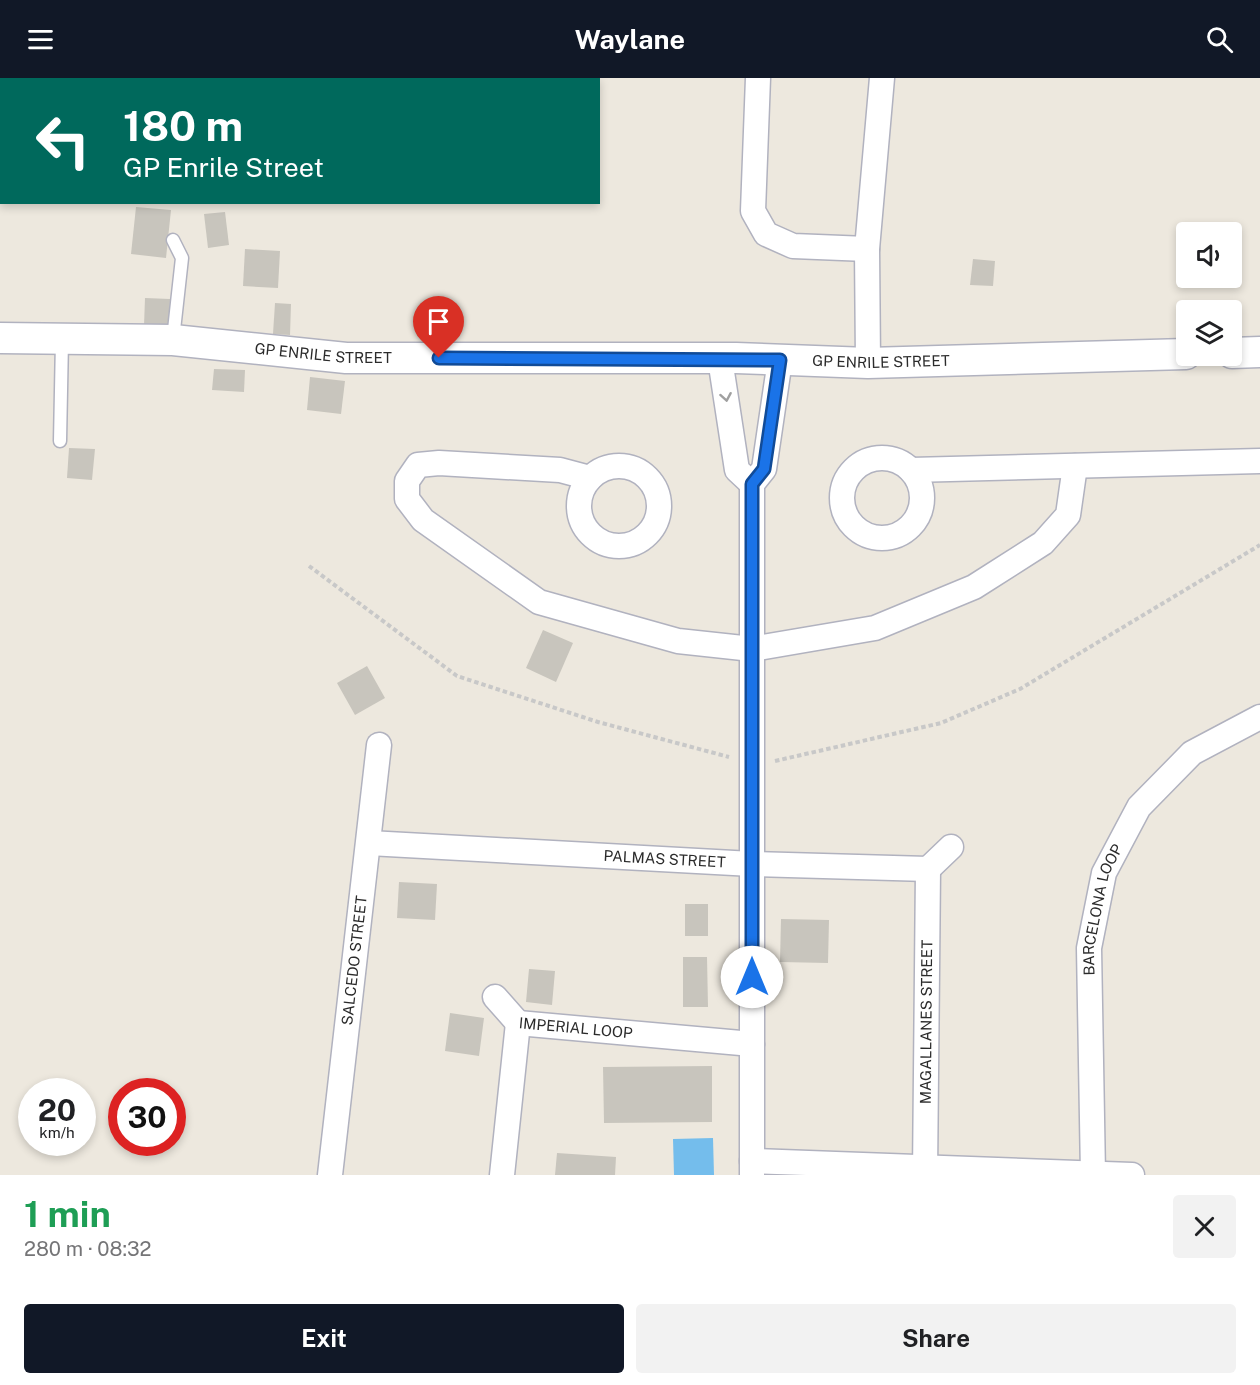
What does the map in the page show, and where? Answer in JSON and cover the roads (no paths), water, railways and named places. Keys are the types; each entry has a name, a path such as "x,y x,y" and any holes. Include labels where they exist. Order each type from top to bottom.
{"street":[{"path":"758,78 753,212 766,234 793,246 867,249"},
{"path":"868,363 867,249 882,78"},
{"name":"GP ENRILE STREET","path":"0,338 173,340 346,358 720,359 868,363 1176,354"},
{"path":"1242,353 1260,352"},
{"path":"720,359 737,470 752,484"},
{"path":"780,360 764,469 752,484 752,1168 1132,1175"},
{"path":"910,470 1260,460"},
{"path":"590,478 560,470 439,463 418,465 407,481 408,499 423,520 539,602 678,641 752,649 875,628 974,587 1043,543 1068,515 1076,466"},
{"name":"BARCELONA LOOP","path":"1092,1174 1089,948 1104,873 1138,807 1192,753 1260,717"},
{"name":"SALCEDO STREET","path":"330,1175 379,745"},
{"name":"PALMAS STREET","path":"369,843 752,864 928,869"},
{"path":"928,869 951,847"},
{"name":"MAGALLANES STREET","path":"925,1171 928,869"},
{"path":"495,997 518,1023"},
{"name":"IMPERIAL LOOP","path":"502,1175 518,1023 752,1044"}],"lane":[{"path":"173,240 182,258 173,340"},
{"path":"60,441 63,339"}],"water":[{"path":"713,1138 714,1175 674,1175 673,1139"}]}
